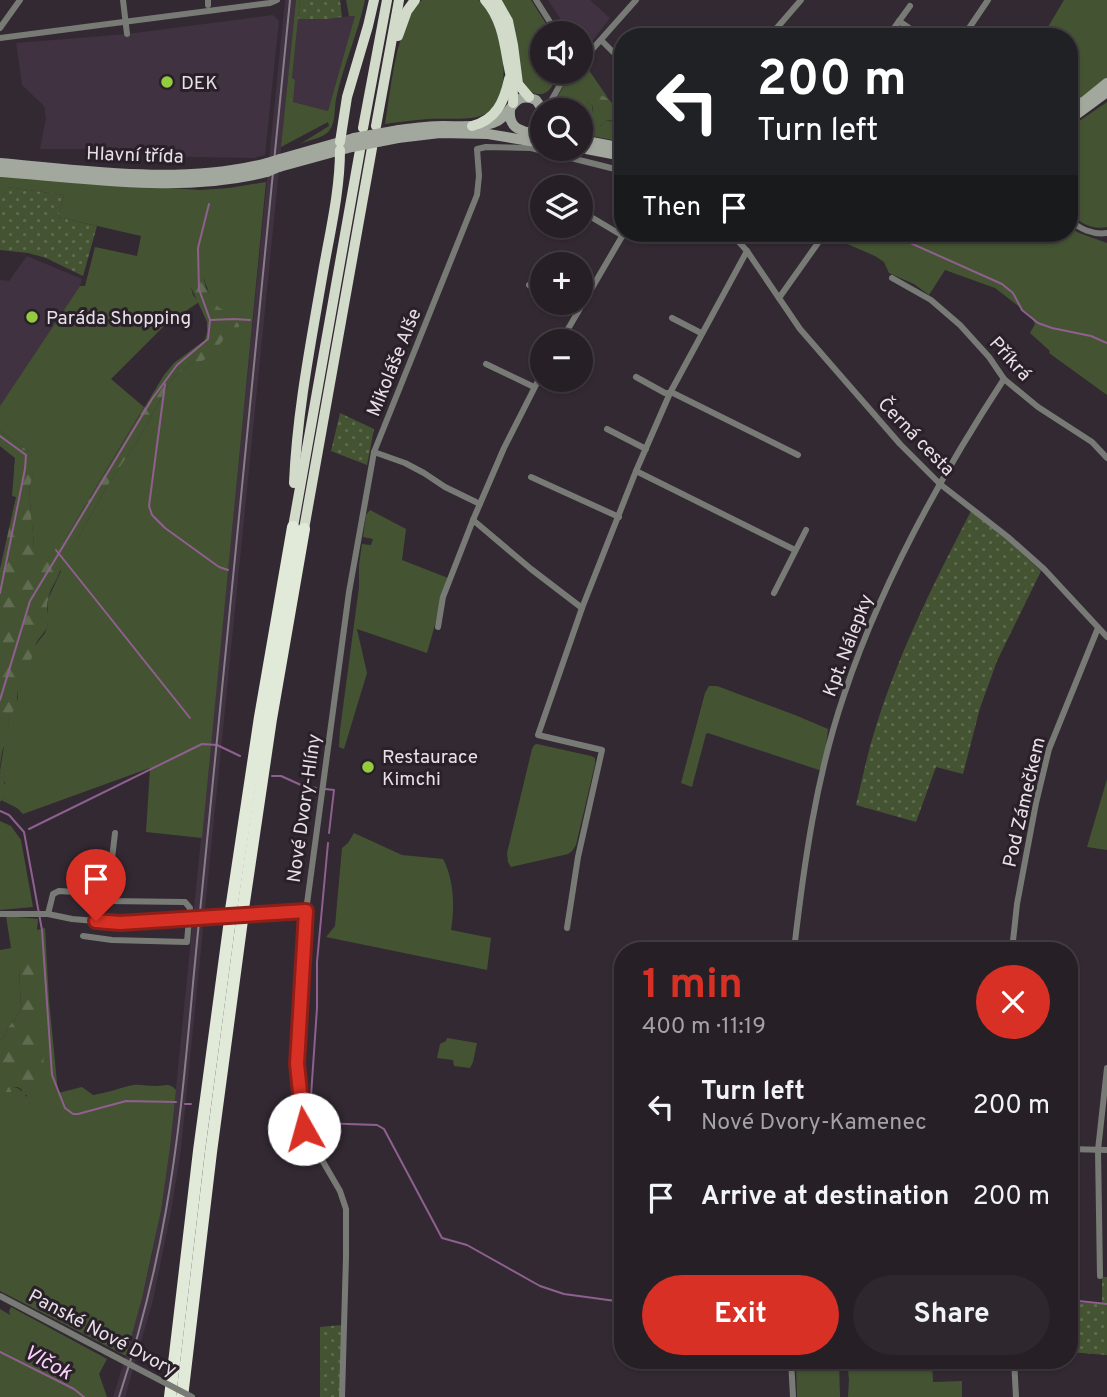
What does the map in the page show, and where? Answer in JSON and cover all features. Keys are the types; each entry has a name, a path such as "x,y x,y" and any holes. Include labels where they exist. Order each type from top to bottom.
{"highway":[{"path":"298,528 295,469 300,410 339,185 340,146 347,97 373,0"},
{"path":"363,128 387,0"},
{"path":"376,126 399,0"},
{"path":"383,85 402,22 415,0"},
{"path":"485,0 500,23 513,86 512,107"},
{"path":"496,0 508,21 518,84 533,98"},
{"path":"472,125 490,118 500,106 509,80 509,65"},
{"path":"298,528 355,145"},
{"path":"182,1397 260,717 335,351 372,148"},
{"path":"170,1397 199,1151 236,915"}],"main road":[{"path":"1078,105 1107,83"},
{"path":"1078,113 1107,92"},
{"path":"267,167 340,146 355,145 430,126 496,123 503,119 520,98 530,98"},
{"path":"512,107 510,119 515,127 529,131"},
{"path":"488,134 515,127"},
{"path":"398,134 488,134 530,141"},
{"path":"593,142 614,146"},
{"path":"593,150 614,154"},
{"name":"Hlavní třída","path":"0,163 122,173 190,174 267,167"},
{"name":"Hlavní třída","path":"0,172 190,183 229,179 267,167"}],"street":[{"path":"0,28 20,0"},
{"path":"123,0 127,34"},
{"path":"0,38 125,23 277,0"},
{"path":"536,0 549,21"},
{"path":"593,49 636,0"},
{"path":"778,28 801,0"},
{"path":"969,28 988,0"},
{"path":"894,28 910,6"},
{"path":"899,21 909,28"},
{"path":"601,40 614,53"},
{"path":"552,98 559,84"},
{"path":"546,98 557,90"},
{"name":"Mikoláše Alše","path":"349,592 374,452 477,195 477,149 531,148 614,169"},
{"path":"593,217 614,229"},
{"path":"1078,226 1092,232 1107,233"},
{"path":"593,287 619,242"},
{"name":"Černá cesta","path":"739,242 800,329 900,444 940,484 1044,569 1107,637"},
{"path":"779,298 819,242"},
{"path":"567,929 578,857 601,750 538,735 582,608 636,471 670,393 747,251"},
{"name":"Příkrá","path":"892,278 931,300 960,325 989,357 1004,379 1038,407 1092,442 1107,458"},
{"path":"672,318 701,333"},
{"path":"486,364 530,385"},
{"path":"636,377 798,455"},
{"name":"Kpt. Nálepky","path":"795,942 811,826 830,743 844,695 878,603 940,484 1004,379"},
{"path":"439,627 443,597 473,520 532,392"},
{"path":"607,429 646,449"},
{"path":"374,452 405,463 480,504"},
{"path":"636,471 795,550"},
{"path":"531,477 619,517"},
{"path":"473,520 582,608"},
{"path":"774,593 806,530"},
{"name":"Nové Dvory-Hlíny","path":"342,1397 346,1209 340,1191 304,1129 297,1064 306,911 349,592"},
{"name":"Pod Zámečkem","path":"1013,942 1017,905 1049,749 1098,628"},
{"path":"107,901 115,834"},
{"path":"46,914 53,894 59,891 76,892 107,901 184,902 190,908 187,942 112,940 83,936"},
{"path":"0,914 46,914 120,923 306,911"},
{"path":"1100,1276 1098,1150 1107,1068"},
{"path":"1078,1149 1107,1150"},
{"name":"Panské Nové Dvory","path":"0,1296 192,1397"},
{"path":"791,1369 793,1397"},
{"path":"1014,1369 1016,1397"}],"shaded area":[{"path":"285,0 296,0 181,1149 153,1300 125,1397 113,1397 150,1264 170,1148"},
{"path":"548,0 590,0 610,18 593,40 593,21 562,21"},
{"path":"273,15 279,21 265,155 254,158 143,156 142,151 137,149 40,149 46,119 44,106 22,85 16,43 127,34"},
{"path":"356,15 328,111 293,102 295,80 292,79 298,19"},
{"path":"27,256 82,279 80,286 0,406 0,280 9,281"}],"green space":[{"path":"296,0 300,0 292,78 295,80 293,102 328,111 355,16 349,16 346,0 365,0 339,86 334,120 329,131 300,144 329,126 328,122 281,147"},
{"path":"300,0 340,0 342,17 298,19"},
{"path":"422,0 479,0 489,12 499,39 504,72 498,100 486,113 471,118 385,124 400,40 413,10"},
{"path":"501,0 531,0 544,21 530,21 530,84 553,84 546,93 541,94 523,87"},
{"path":"1064,0 1107,0 1107,79 1078,100 1078,28 1047,28"},
{"path":"593,76 608,98 598,95 592,98 556,98 564,84 593,84"},
{"path":"591,95 605,97 614,106 614,121 606,120 593,131 593,98 588,98"},
{"path":"1107,102 1107,227 1091,226 1078,220 1078,122"},
{"path":"605,120 614,122 614,140 593,136 593,129 601,126"},
{"path":"0,176 200,190 266,182 202,838 146,832 150,768 23,814 1,800 4,797 5,783 0,771 5,739 9,732 8,720 18,698 17,690 33,648 45,633 48,623 48,599 61,571 34,547 29,489 34,473 31,453 0,431 0,406 80,286 85,286 95,247 137,256 141,236 58,217 64,195 0,186","holes":["203,276 217,305 230,314 224,339 202,361 193,362 173,378 77,540 64,545 65,539 144,407 111,379 164,326 199,302 191,287"]},
{"path":"0,186 64,195 58,217 97,226 83,276 46,258 0,250"},
{"path":"1078,232 1107,243 1107,395 1049,353 1050,351 1030,333 1035,324 1030,315 995,288 945,270 929,295 914,284 889,273 884,262 843,242 1078,242"},
{"path":"193,276 203,276 206,288 218,307 230,314 239,325 238,334 230,340 224,339 210,356 193,362 173,378 77,540 71,545 64,545 65,539 164,375 174,363 205,340 207,322 191,287"},
{"path":"340,413 374,429 367,465 331,451"},
{"path":"0,431 31,453 34,473 29,489 34,546 56,550 61,565 48,600 47,626 36,643 27,665 30,672 17,690 16,703 8,720 9,733 2,752 0,770 0,569 16,497 12,496 15,458 0,446"},
{"path":"370,510 406,529 402,560 448,578 427,653 357,629 367,673 344,749 339,747 340,730 359,587 359,565 362,544 371,545 373,539 363,537 366,515"},
{"path":"971,511 1041,571 997,661 980,708 963,774 936,767 916,822 856,805 875,728 898,664"},
{"path":"709,686 717,686 828,729 821,769 708,733 692,787 681,783"},
{"path":"537,744 591,756 595,758 595,764 576,845 572,851 511,867 507,853 532,749"},
{"path":"0,770 6,793 0,802"},
{"path":"1107,779 1107,850 1087,847"},
{"path":"0,821 11,826 21,840 33,907 0,910"},
{"path":"354,833 402,855 443,859 453,894 451,930 491,938 487,970 326,937 335,926 342,848"},
{"path":"6,916 38,919 37,930 45,928 58,1093 82,1087 93,1095 136,1085 169,1085 176,1090 161,1211 126,1356 0,1291 0,1090 1,1092 16,1088 27,1097 27,965 19,967 21,1011 0,1040 0,950 11,948"},
{"path":"29,960 38,961 44,1070 36,1095 21,1095 22,1090 18,1087 12,1088 11,1092 0,1092 0,1040 21,1011 19,967 22,964 27,965"},
{"path":"447,1038 477,1043 470,1068 454,1066 453,1060 437,1058 440,1044"},
{"path":"1102,1277 1107,1277 1107,1355 1078,1353 1078,1303 1102,1304"},
{"path":"11,1307 107,1359 99,1374 107,1397 0,1397 0,1309 10,1315"},
{"path":"342,1325 341,1397 320,1397 320,1327"},
{"path":"796,1369 839,1369 840,1397 797,1397"},
{"path":"848,1369 932,1369 933,1382 962,1381 962,1397 848,1397"}],"waterway":[{"path":"0,700 30,601 152,399 177,365 208,339 210,320 199,289 198,248 209,204"},
{"path":"908,242 1002,284 1013,293 1022,310 1038,323 1091,336 1107,343"},
{"path":"210,320 250,320"},
{"path":"165,384 149,506 152,515 165,528 219,567 228,570"},
{"path":"0,436 26,455 0,593"},
{"path":"56,550 190,718"},
{"path":"29,829 202,744 217,745 240,756"},
{"path":"272,776 281,776 316,788"},
{"path":"325,789 334,790 329,833"},
{"path":"0,811 9,815 24,832 42,930 52,1075 65,1108 78,1114 126,1101 176,1102"},
{"path":"314,1123 311,1096 317,962 328,843"},
{"path":"185,1104 191,1104"},
{"path":"319,1123 377,1125 384,1129 442,1238 467,1245 540,1286 564,1294 614,1301"},
{"path":"1078,1301 1107,1304"},
{"name":"Vlčok","path":"0,1352 74,1389 84,1397"}],"railway":[{"path":"200,912 290,0"},
{"path":"119,1397 146,1304 166,1210 181,1102 199,922"}],"place":[{"name":"DEK","path":"167,82"},
{"name":"Paráda Shopping","path":"32,317"},
{"name":"Restaurace Kimchi","path":"368,767"}],"route":[{"path":"96,921 120,923 306,911 297,1064 304,1129"}]}
